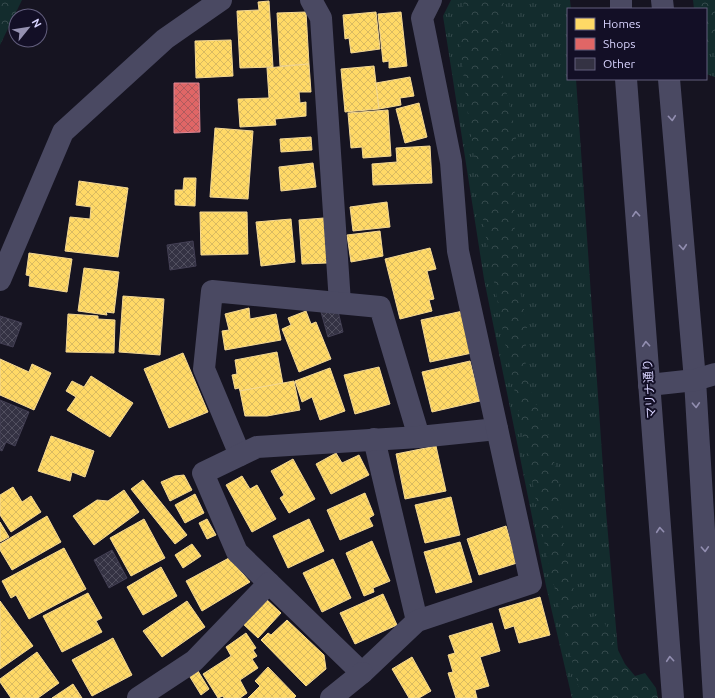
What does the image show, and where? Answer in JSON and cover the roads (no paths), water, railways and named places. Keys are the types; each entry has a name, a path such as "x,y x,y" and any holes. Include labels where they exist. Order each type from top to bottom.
{"street":[{"path":"0,280 63,132 165,39 221,0"},
{"path":"311,0 321,18 340,303"},
{"path":"331,698 362,673 417,621 531,583 458,251 451,162 422,18 431,0"},
{"name":"マリナ通り","path":"626,80 673,698"},
{"path":"669,80 705,377 714,698"},
{"path":"240,455 204,369 212,291 380,307 418,437"},
{"path":"649,385 705,377"},
{"path":"362,673 237,552 203,473 257,447 418,437 497,429"},
{"path":"374,439 417,621"},
{"path":"138,698 194,661 269,583"}]}
